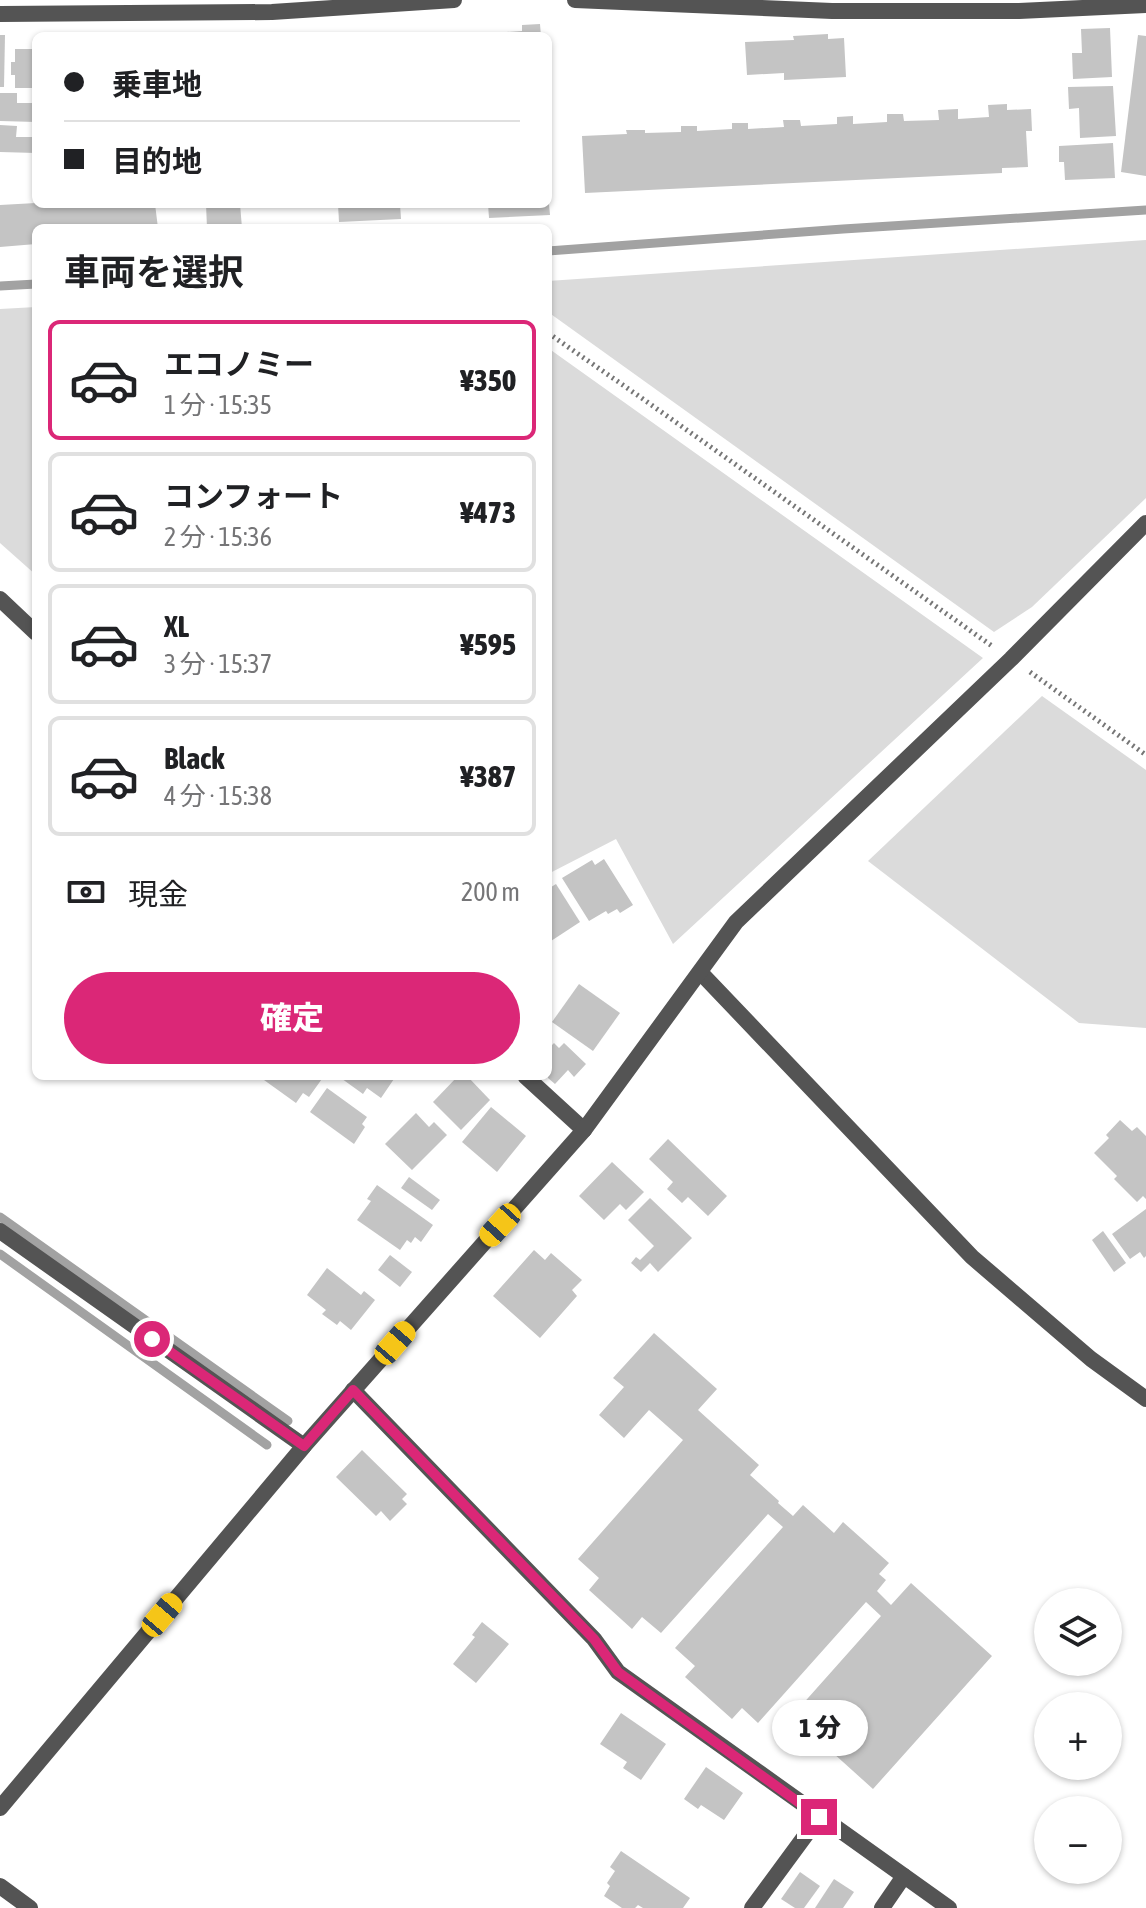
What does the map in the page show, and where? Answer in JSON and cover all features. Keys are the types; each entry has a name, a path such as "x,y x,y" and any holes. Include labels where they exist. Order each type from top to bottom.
{"street":[{"path":"0,14 272,12 381,2 454,0"},
{"path":"575,0 832,11 1019,11 1146,5"},
{"path":"0,1808 304,1446 584,1130 736,922 1011,659 1146,523"},
{"path":"0,599 32,629"},
{"path":"700,972 972,1257 1091,1359 1146,1399"},
{"path":"529,1080 584,1130"},
{"path":"0,1231 304,1446"},
{"path":"353,1390 594,1639 618,1672 949,1908"},
{"path":"752,1908 819,1817"},
{"path":"882,1908 904,1876"},
{"path":"0,1886 30,1908"}],"path":[{"path":"552,336 1146,755"}],"shaded area":[{"path":"1146,240 1146,498 1032,607 994,632 552,315 552,281"},
{"path":"32,307 32,571 0,543 0,309"},
{"path":"552,351 983,658 673,944 616,839 552,872"},
{"path":"1042,696 1146,770 1146,1028 1079,1023 868,861"}],"building":[{"path":"540,24 541,32 506,32 522,31 522,25"},
{"path":"1110,28 1112,77 1073,79 1072,53 1082,53 1081,29"},
{"path":"828,34 828,39 844,38 846,77 784,80 784,73 747,75 745,42 794,40 793,36"},
{"path":"0,35 5,35 4,87 0,87"},
{"path":"1138,35 1146,36 1146,176 1121,172"},
{"path":"15,49 32,49 32,88 15,88 11,62 15,62"},
{"path":"1113,86 1116,136 1080,138 1079,108 1069,109 1068,87"},
{"path":"0,93 17,93 17,103 32,103 32,122 0,121"},
{"path":"1007,104 1007,110 1031,109 1032,131 1026,131 1028,167 1002,168 1002,173 585,193 582,136 627,134 626,130 681,132 681,126 697,126 697,131 732,129 732,123 748,123 748,129 784,127 783,120 800,120 801,126 837,124 837,117 853,116 853,124 887,122 887,114 903,114 904,121 939,120 938,110 958,109 958,119 989,117 988,105"},
{"path":"0,125 17,126 16,137 32,137 32,153 0,152"},
{"path":"1113,143 1115,178 1065,180 1064,162 1059,162 1059,146"},
{"path":"0,205 156,208 158,224 32,224 32,244 0,247"},
{"path":"206,208 240,208 242,224 207,224"},
{"path":"338,208 400,208 401,219 339,222"},
{"path":"488,208 549,208 550,215 489,218"},
{"path":"604,859 633,905 620,913 617,909 608,914 606,911 589,921 562,878 592,860 595,865"},
{"path":"556,884 580,922 552,940 552,886"},
{"path":"579,984 620,1013 593,1051 552,1022"},
{"path":"554,1043 559,1048 564,1043 586,1064 574,1077 568,1070 555,1084 550,1080"},
{"path":"264,1080 321,1080 309,1097 303,1093 296,1103"},
{"path":"344,1080 393,1080 381,1098 367,1088 363,1094"},
{"path":"454,1080 471,1080 490,1100 461,1130 433,1102"},
{"path":"327,1088 367,1117 362,1124 365,1127 354,1144 310,1112"},
{"path":"491,1107 526,1136 497,1172 462,1142"},
{"path":"416,1113 429,1127 434,1122 447,1135 412,1170 385,1144"},
{"path":"1120,1120 1132,1131 1137,1127 1146,1136 1146,1199 1143,1196 1137,1202 1094,1153 1109,1138 1106,1135"},
{"path":"668,1139 727,1196 708,1216 688,1197 682,1203 667,1189 673,1182 649,1159"},
{"path":"612,1162 644,1192 626,1210 620,1204 604,1220 579,1196"},
{"path":"409,1177 440,1200 432,1210 401,1188"},
{"path":"377,1185 433,1225 421,1242 415,1237 411,1243 407,1240 400,1250 357,1220 371,1201 367,1199"},
{"path":"650,1198 692,1238 658,1272 650,1263 641,1272 631,1263 636,1257 640,1260 654,1246 628,1220"},
{"path":"1146,1209 1146,1256 1144,1258 1140,1252 1130,1259 1112,1234"},
{"path":"1103,1231 1126,1263 1114,1272 1092,1240"},
{"path":"534,1250 545,1260 551,1253 582,1280 572,1290 577,1296 540,1338 493,1296"},
{"path":"390,1255 412,1272 400,1287 378,1270"},
{"path":"327,1268 361,1295 364,1291 375,1300 351,1330 340,1321 337,1325 322,1314 326,1310 307,1295"},
{"path":"654,1333 717,1389 698,1410 759,1465 750,1475 778,1503 793,1516 803,1505 834,1533 843,1522 889,1563 879,1574 886,1580 877,1591 891,1605 911,1583 992,1656 873,1789 792,1716 881,1616 866,1602 758,1723 742,1708 732,1719 685,1677 695,1666 675,1648 783,1527 768,1514 661,1633 642,1617 632,1629 589,1590 599,1578 578,1559 683,1440 649,1410 624,1438 599,1415 624,1387 613,1378"},
{"path":"362,1450 407,1494 402,1499 407,1504 390,1521 381,1511 376,1516 336,1477"},
{"path":"482,1622 509,1644 476,1683 453,1664 475,1637 472,1635"},
{"path":"621,1713 666,1744 641,1780 623,1768 627,1762 600,1744"},
{"path":"706,1767 743,1793 724,1820 701,1805 698,1809 684,1799"},
{"path":"621,1851 690,1898 683,1908 643,1908 638,1905 622,1908 604,1896 610,1886 607,1883 615,1871 610,1867"},
{"path":"800,1872 820,1886 804,1908 795,1908 781,1899"},
{"path":"834,1879 854,1892 843,1908 815,1908"}],"waterway":[{"path":"552,251 1146,210"},
{"path":"0,286 32,284"},
{"path":"0,1217 288,1421"},
{"path":"0,1254 267,1445"}],"route":[{"path":"152,1339 304,1446 353,1390 594,1639 618,1672 819,1817"}]}
